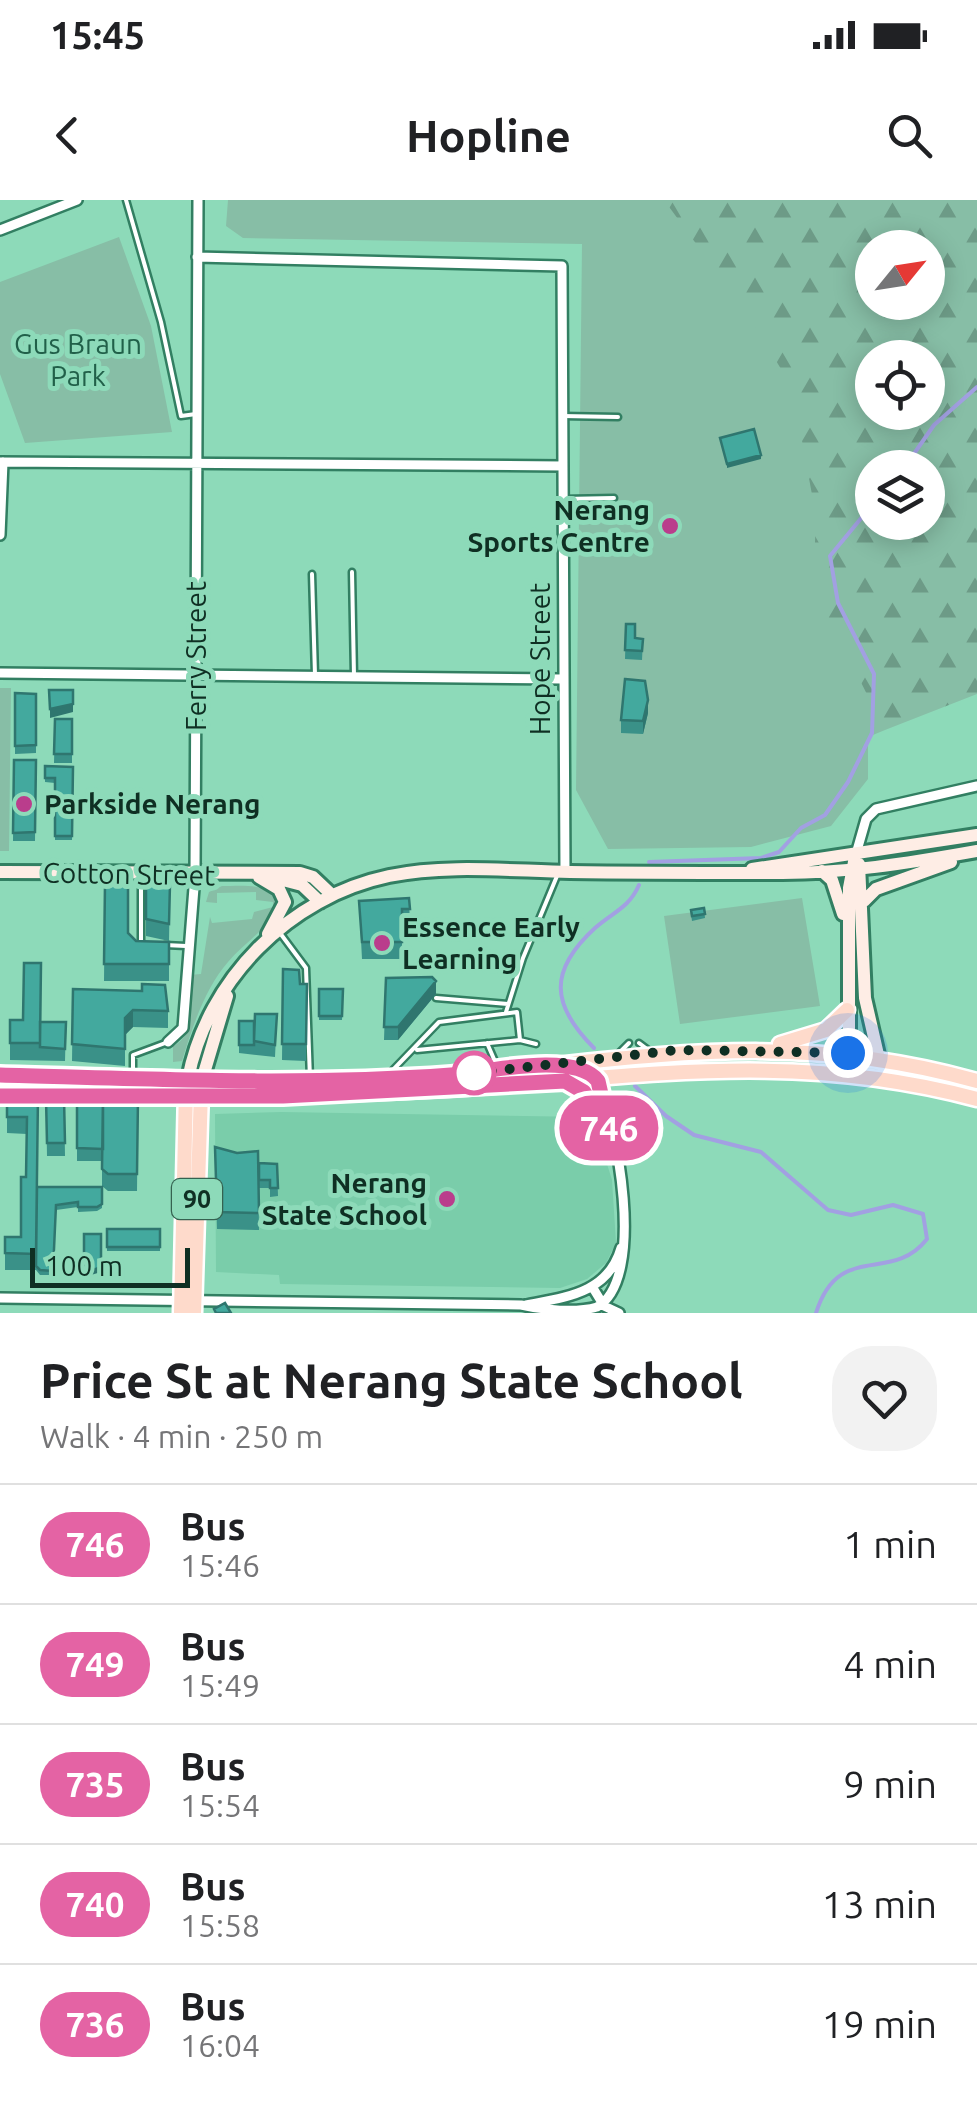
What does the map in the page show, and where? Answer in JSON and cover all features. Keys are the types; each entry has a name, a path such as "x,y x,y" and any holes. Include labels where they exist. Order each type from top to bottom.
{"main road":[{"path":"195,1080 208,1014 234,975 276,928 326,899 411,873 822,871 977,835"},
{"path":"749,870 770,864 856,863 977,852"},
{"path":"864,902 876,889 977,852"},
{"path":"856,863 864,902 862,973 879,1059"},
{"path":"848,1053 848,931 856,863"},
{"path":"822,871 835,887 848,931"},
{"name":"Cotton Street","path":"0,872 307,874 326,899"},
{"path":"257,876 284,897 284,910 276,928"},
{"path":"764,1049 826,1030 847,1010"},
{"path":"1,1076 381,1079 652,1053 764,1049 848,1053 977,1082"},
{"path":"848,1053 878,1076"},
{"path":"533,1066 582,1068 596,1079"},
{"path":"0,1096 193,1098 786,1068 878,1076 977,1099"},
{"path":"1,1076 39,1096"},
{"name":"90","path":"188,1306 195,1080"}],"street":[{"path":"0,230 78,200"},
{"name":"Ferry Street","path":"168,1042 183,1028 184,973 195,875 198,200"},
{"name":"Hope Street","path":"197,257 562,266 562,872"},
{"path":"0,536 1,462 563,466"},
{"path":"0,672 562,679"},
{"path":"856,863 866,818 876,809 977,786"},
{"path":"0,1298 188,1306 521,1306 587,1312 602,1304 621,1276 624,1230 622,1178 596,1079"},
{"path":"565,1081 584,1092 611,1138"},
{"path":"521,1306 592,1288 615,1264 624,1230"},
{"path":"592,1288 602,1304 620,1313"}],"lane":[{"path":"126,200 161,322 181,416 196,414"},
{"path":"562,416 618,418"},
{"path":"563,499 614,498"},
{"path":"352,572 354,676"},
{"path":"312,574 315,675"},
{"path":"506,1014 562,872"},
{"path":"141,874 142,945 190,946"},
{"path":"276,928 306,968 310,1080"},
{"path":"436,998 508,1004"},
{"path":"381,1079 415,1051 440,1022 516,1012 520,1040"},
{"path":"415,1051 520,1040 536,1044"},
{"name":"Ferry Street","path":"133,1078 133,1054 168,1042"},
{"path":"488,1043 500,1070"},
{"path":"616,1056 629,1043"},
{"path":"639,1043 652,1053"}],"shaded area":[{"name":"Nerang State School","path":"215,1114 588,1117 596,1129 612,1180 616,1243 606,1263 587,1279 560,1288 280,1284 279,1275 216,1272"}],"green space":[{"name":"Nerang Sports Centre","path":"228,200 669,200 797,375 876,631 885,730 868,737 868,779 831,826 751,847 608,849 576,790 582,244 243,238 226,226"},
{"path":"664,200 977,200 977,694 885,730 826,613 814,568 816,516 792,387 747,313"},
{"name":"Gus Braun Park","path":"119,237 151,326 172,432 25,443 0,374 0,282"},
{"path":"0,688 11,688 9,851 0,851"},
{"path":"222,886 262,888 279,903 264,927 220,972 200,1009 182,1061 173,1062 173,1046 181,1041 189,1025 190,975 201,974 210,917 212,923 252,919 254,912 273,907 273,902 256,900 256,892 217,893 217,903 206,902 209,892"},
{"path":"802,898 820,1006 680,1024 664,916"}],"building":[{"path":"754,429 761,455 727,464 720,438"},
{"path":"626,624 635,624 635,638 643,639 642,651 625,650"},
{"path":"625,679 645,681 648,700 643,721 621,720"},
{"path":"49,690 73,690 73,704 50,709"},
{"path":"15,693 36,694 36,745 15,746"},
{"path":"55,719 72,719 72,754 54,754"},
{"name":"Parkside Nerang","path":"14,760 36,760 35,832 13,833"},
{"path":"45,766 73,767 72,836 55,836 55,778 45,778"},
{"path":"105,883 128,883 128,933 136,941 169,942 169,964 104,964"},
{"path":"146,883 170,884 169,924 146,919"},
{"path":"409,898 410,909 402,909 402,942 362,942 359,901"},
{"path":"704,908 705,914 692,916 691,910"},
{"path":"24,963 41,963 40,1043 10,1043 10,1020 23,1020"},
{"path":"283,969 299,970 300,984 307,984 306,1044 282,1044"},
{"path":"432,977 436,981 398,1027 384,1027 386,978"},
{"path":"142,984 165,985 168,1011 133,1010 125,1018 125,1049 72,1044 73,989 142,991"},
{"path":"319,989 343,989 342,1016 319,1016"},
{"path":"255,1014 277,1014 275,1045 254,1041"},
{"path":"239,1021 254,1021 254,1045 239,1045"},
{"path":"40,1022 66,1022 65,1049 40,1047"},
{"path":"7,1093 38,1094 36,1254 5,1253 5,1237 21,1237 27,1117 7,1117"},
{"path":"103,1096 138,1097 137,1174 108,1174 102,1169"},
{"path":"46,1098 64,1098 65,1143 47,1143"},
{"path":"77,1100 103,1100 103,1149 77,1148"},
{"path":"215,1147 237,1153 258,1151 259,1213 217,1212"},
{"path":"259,1163 277,1164 278,1188 270,1188 270,1180 259,1180"},
{"path":"37,1187 102,1187 102,1204 97,1207 78,1207 78,1202 56,1205 53,1271 36,1266"},
{"path":"107,1229 160,1229 160,1247 107,1247"},
{"path":"84,1234 101,1234 101,1267 91,1271 84,1264"},
{"path":"225,1303 231,1313 216,1313 214,1309"}],"waterway":[{"path":"917,450 934,425 977,387"},
{"path":"649,862 761,858 779,852 801,828 825,815 848,782 872,733 874,674 838,603 830,556 855,526"},
{"path":"594,1048 569,1017 561,988 563,974 580,944 625,904 639,885"},
{"path":"635,1086 666,1116 694,1135 761,1152 828,1210 851,1215 893,1205 923,1214 927,1239 913,1252 838,1277 816,1313"}],"bus line":[{"name":"746","path":"0,1075 310,1080 412,1078 533,1066 582,1068 598,1081 611,1138 584,1092 565,1081 283,1096 0,1096"}],"place":[{"name":"Nerang Sports Centre","path":"670,526"},
{"name":"Parkside Nerang","path":"24,804"},
{"name":"Essence Early Learning","path":"382,943"},
{"name":"Nerang State School","path":"447,1199"}],"route":[{"path":"474,1073 465,1074 678,1050 848,1053"}]}
